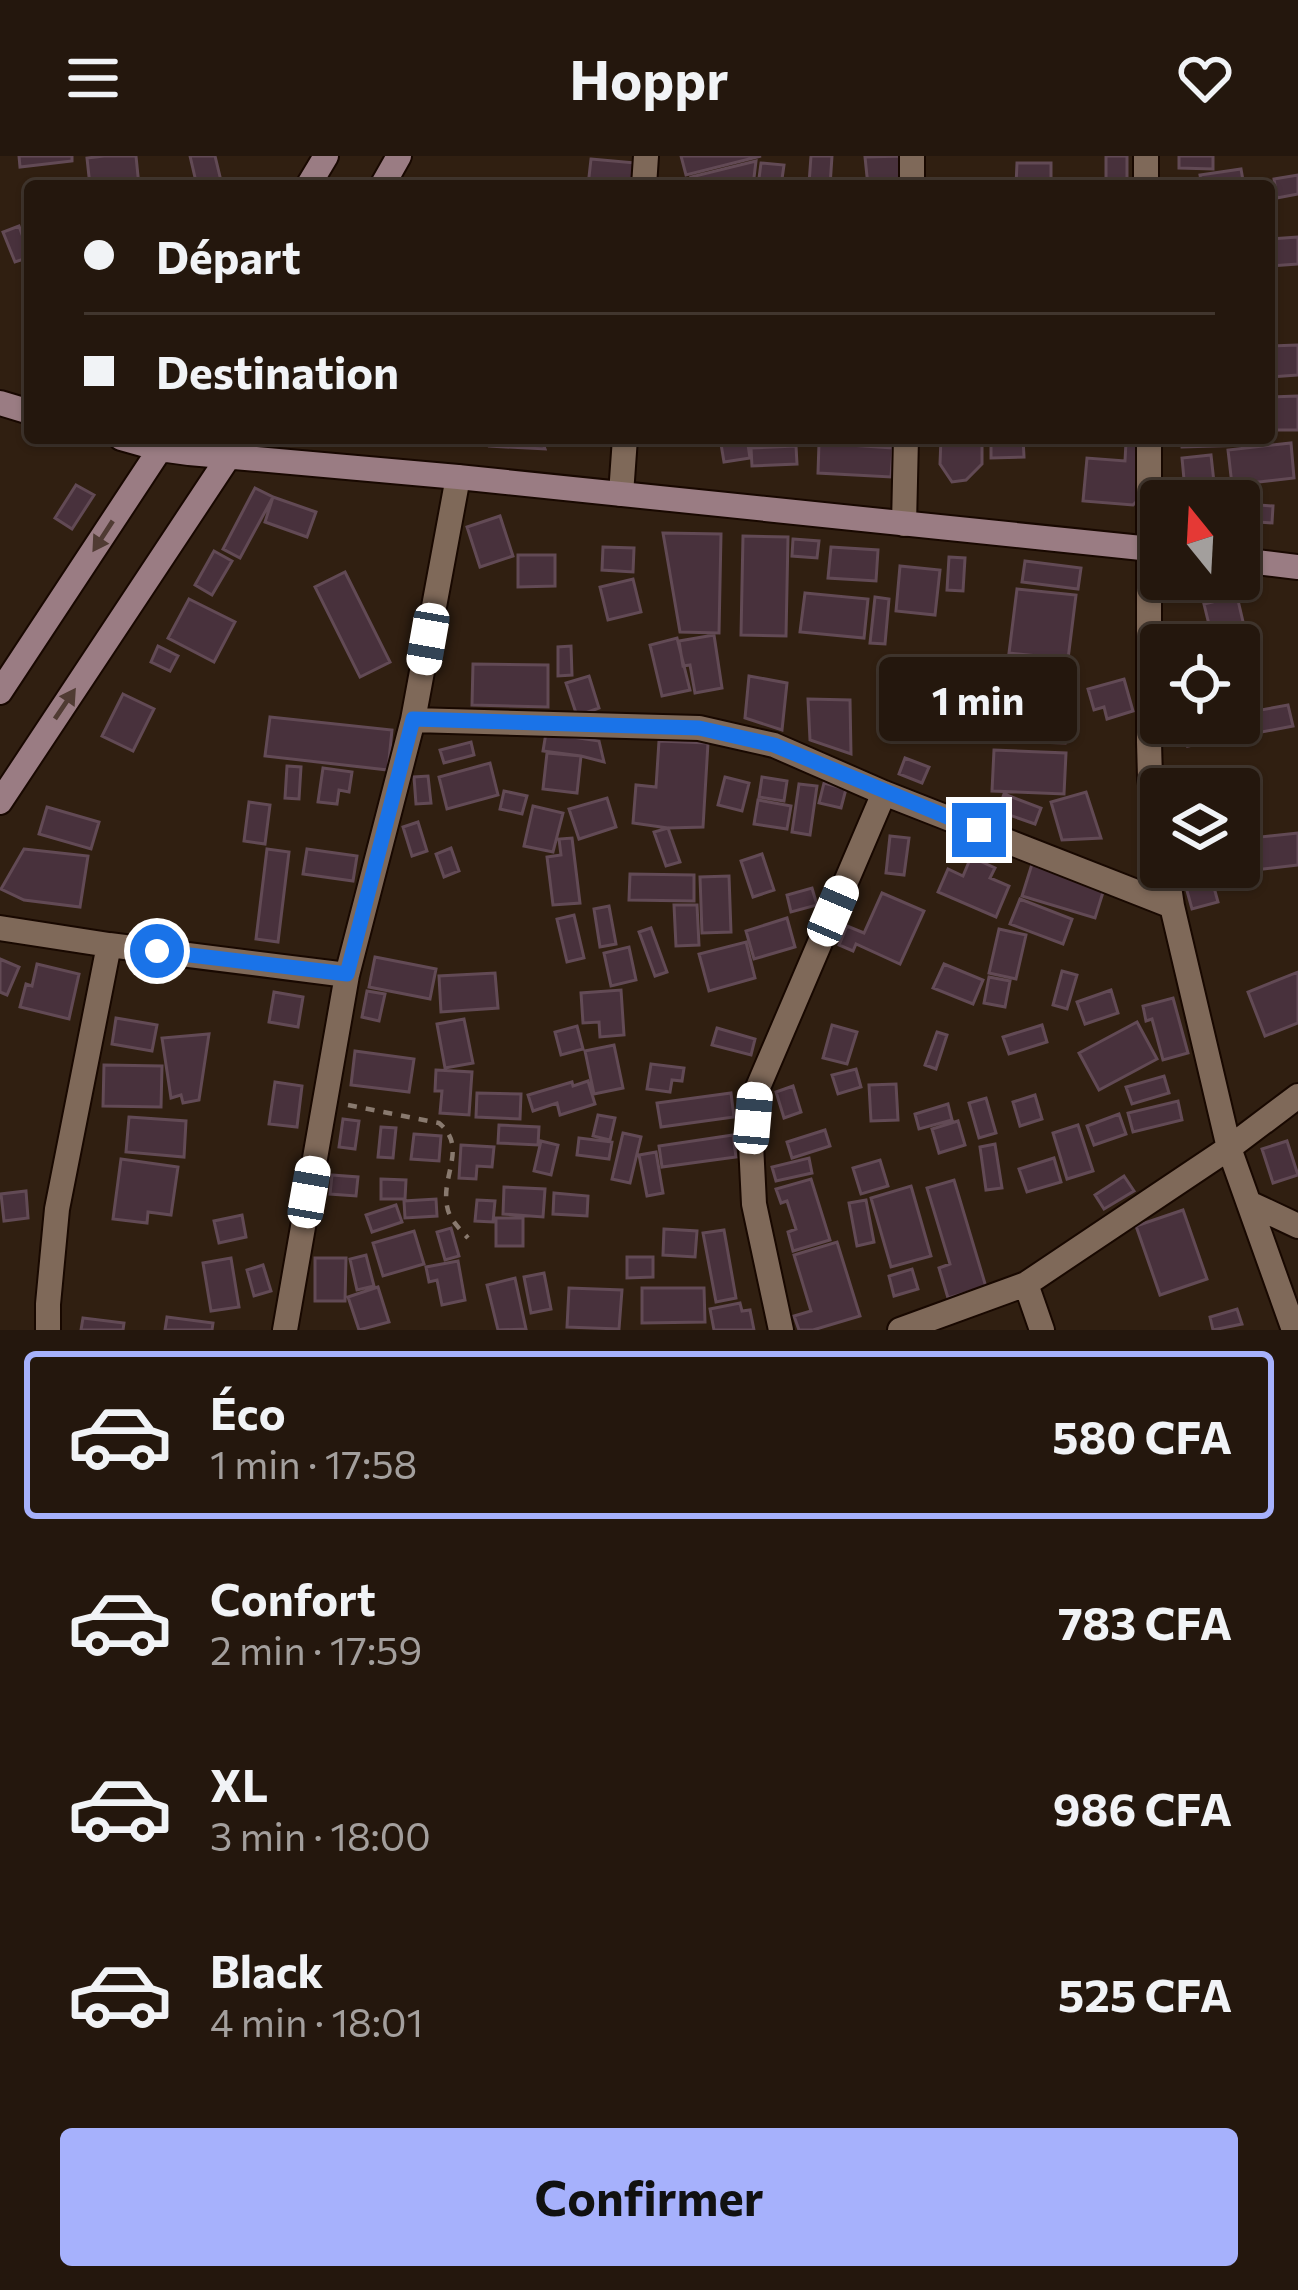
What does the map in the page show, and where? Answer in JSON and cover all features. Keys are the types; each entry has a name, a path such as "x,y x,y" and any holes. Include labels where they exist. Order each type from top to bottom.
{"main road":[{"path":"0,692 164,444 236,447 458,477 1140,547"},
{"path":"0,802 236,447"},
{"path":"1260,562 1298,567"}],"street":[{"path":"621,494 625,444"},
{"path":"904,524 906,444"},
{"path":"1149,444 1152,480"},
{"path":"285,1330 347,974 413,719 458,477"},
{"path":"1150,768 1154,600"},
{"path":"413,719 699,728 774,745 1172,906"},
{"path":"781,1330 754,1204 751,1144 756,1092 884,793"},
{"path":"1169,888 1229,1148 1294,1330"},
{"path":"0,928 347,974"},
{"path":"49,1330 57,1209 110,945"},
{"path":"900,1330 1026,1284 1298,1096"},
{"path":"1249,1203 1298,1226"},
{"path":"1026,1284 1042,1330"}],"path":[{"path":"325,1100 439,1123 450,1132 454,1143 446,1202 452,1220 468,1238"}],"building":[{"path":"19,156 72,156 72,161 20,167"},
{"path":"136,156 138,180 89,180 87,158"},
{"path":"190,156 215,156 221,180 196,180"},
{"path":"681,156 761,156 686,175"},
{"path":"811,156 832,156 830,180 809,180"},
{"path":"904,156 907,180 867,180 865,157"},
{"path":"1106,156 1127,156 1127,180 1106,180"},
{"path":"1179,156 1213,156 1213,169 1179,168"},
{"path":"591,159 636,163 635,180 589,180"},
{"path":"756,161 754,180 691,177"},
{"path":"761,163 784,165 782,180 759,180"},
{"path":"1017,163 1051,163 1051,180 1016,180"},
{"path":"1241,169 1243,180 1201,180 1200,175"},
{"path":"1298,175 1298,194 1277,198 1274,179"},
{"path":"19,226 24,259 15,262 3,232"},
{"path":"1298,237 1298,264 1275,266 1275,239"},
{"path":"1298,345 1298,375 1275,377 1275,346"},
{"path":"1298,396 1298,430 1275,430 1275,397"},
{"path":"1291,443 1294,478 1231,480 1228,450"},
{"path":"543,444 545,449 489,446"},
{"path":"721,444 748,444 750,458 724,462"},
{"path":"819,444 893,448 891,477 818,473"},
{"path":"941,444 982,444 982,464 966,480 952,482 940,464"},
{"path":"991,444 1023,444 1024,457 991,458"},
{"path":"1126,444 1148,444 1140,498 1133,505 1083,501 1087,458 1125,461"},
{"path":"1182,444 1249,444 1249,445"},
{"path":"796,446 797,464 752,466 751,448"},
{"path":"1211,455 1214,480 1184,480 1182,458"},
{"path":"76,485 94,495 72,529 55,518"},
{"path":"255,488 273,497 240,558 223,549"},
{"path":"273,497 316,512 307,537 265,522"},
{"path":"1260,505 1273,506 1272,523 1260,522"},
{"path":"500,516 513,556 480,567 467,527"},
{"path":"663,533 721,534 719,633 680,632"},
{"path":"743,536 788,537 786,636 741,635"},
{"path":"793,539 819,541 817,558 792,556"},
{"path":"603,547 634,548 633,572 602,570"},
{"path":"831,547 878,550 876,581 828,578"},
{"path":"214,551 232,561 212,595 195,585"},
{"path":"518,555 555,555 555,586 518,587"},
{"path":"949,557 965,558 963,591 947,590"},
{"path":"1025,561 1081,568 1078,589 1022,582"},
{"path":"900,566 940,570 935,615 896,611"},
{"path":"345,572 390,662 360,677 315,587"},
{"path":"633,579 641,612 608,620 600,587"},
{"path":"1017,589 1076,595 1068,659 1009,653"},
{"path":"805,593 868,599 864,638 800,632"},
{"path":"875,597 889,599 885,644 870,643"},
{"path":"189,599 235,622 214,662 168,638"},
{"path":"1238,600 1244,624 1209,624 1204,604"},
{"path":"714,635 722,688 695,693 679,641"},
{"path":"677,638 690,690 662,696 650,645"},
{"path":"158,646 178,656 170,671 151,662"},
{"path":"571,646 572,675 558,676 558,647"},
{"path":"918,656 983,664 978,701 913,693"},
{"path":"473,664 548,665 548,707 472,705"},
{"path":"589,676 599,708 577,716 566,683"},
{"path":"749,676 787,683 782,730 745,718"},
{"path":"1124,679 1133,711 1107,719 1104,707 1094,710 1088,689"},
{"path":"123,694 154,709 133,751 102,736"},
{"path":"808,699 850,700 851,754 810,740"},
{"path":"1288,705 1293,726 1260,732 1260,710"},
{"path":"1000,708 1065,709 1065,743 999,741"},
{"path":"270,717 392,730 388,770 265,756"},
{"path":"546,733 599,741 604,762 543,751"},
{"path":"659,741 708,743 703,827 633,823 636,785 656,787"},
{"path":"471,742 474,755 444,763 440,750"},
{"path":"994,750 1066,753 1064,794 992,791"},
{"path":"547,753 581,756 577,793 543,789"},
{"path":"905,758 929,767 922,783 899,774"},
{"path":"490,763 498,795 447,809 439,777"},
{"path":"287,766 301,767 299,799 285,798"},
{"path":"323,768 352,772 349,792 339,790 337,804 318,802"},
{"path":"428,776 431,803 416,804 414,777"},
{"path":"725,777 749,783 742,811 718,805"},
{"path":"762,777 787,781 784,801 759,797"},
{"path":"824,783 846,789 841,808 819,803"},
{"path":"799,784 817,786 810,835 792,832"},
{"path":"504,791 527,796 522,814 500,809"},
{"path":"1086,792 1101,838 1062,840 1051,802"},
{"path":"1004,794 1041,808 1035,824 998,811"},
{"path":"607,798 616,827 579,839 569,809"},
{"path":"758,800 791,806 787,829 754,824"},
{"path":"249,802 270,805 265,844 244,841"},
{"path":"533,806 563,813 553,852 524,846"},
{"path":"47,807 99,822 91,849 39,834"},
{"path":"418,822 427,851 412,856 403,827"},
{"path":"668,828 680,862 666,866 654,832"},
{"path":"1298,833 1298,865 1260,869 1260,837"},
{"path":"890,836 909,838 904,875 886,873"},
{"path":"572,838 580,903 553,905 547,857 561,855 559,839"},
{"path":"451,848 459,871 444,877 436,854"},
{"path":"24,849 88,856 80,907 24,900 1,889"},
{"path":"267,849 289,852 278,942 256,939"},
{"path":"307,849 357,856 353,881 303,874"},
{"path":"762,854 774,890 753,897 741,861"},
{"path":"971,857 995,868 990,878 1009,886 996,917 938,892 948,869 963,876"},
{"path":"1032,864 1105,886 1095,918 1022,896"},
{"path":"630,874 694,875 694,901 629,900"},
{"path":"729,876 731,932 702,933 700,877"},
{"path":"812,888 817,905 791,912 787,895"},
{"path":"1186,888 1214,888 1218,902 1192,909"},
{"path":"882,893 924,911 900,964 856,944 853,951 839,945 847,926 864,933"},
{"path":"1020,899 1072,919 1063,944 1010,924"},
{"path":"674,905 697,905 699,945 676,946"},
{"path":"609,906 616,944 600,947 594,909"},
{"path":"574,915 584,958 567,962 557,919"},
{"path":"787,918 795,947 754,959 746,931"},
{"path":"651,928 667,972 655,976 639,932"},
{"path":"999,929 1026,935 1016,979 989,973"},
{"path":"746,942 755,978 709,991 699,954"},
{"path":"629,947 636,980 611,986 604,953"},
{"path":"375,957 436,969 430,999 369,987"},
{"path":"0,959 19,967 7,995 0,992"},
{"path":"37,964 79,974 69,1019 20,1007"},
{"path":"944,964 983,980 973,1004 933,988"},
{"path":"1062,971 1077,975 1067,1009 1053,1005"},
{"path":"1298,972 1298,1023 1265,1036 1248,992"},
{"path":"495,973 498,1008 441,1012 439,976"},
{"path":"989,977 1010,981 1005,1007 984,1003"},
{"path":"621,990 624,1035 600,1037 599,1022 583,1023 581,993"},
{"path":"1111,990 1118,1013 1085,1024 1077,1002"},
{"path":"367,991 385,994 379,1021 362,1017"},
{"path":"274,992 303,997 298,1027 269,1022"},
{"path":"1173,998 1188,1053 1163,1060 1152,1019 1146,1021 1143,1006"},
{"path":"116,1018 157,1025 152,1051 112,1044"},
{"path":"464,1019 473,1063 445,1068 437,1024"},
{"path":"1137,1022 1157,1059 1099,1090 1079,1053"},
{"path":"832,1025 857,1032 847,1064 823,1058"},
{"path":"1042,1025 1047,1042 1009,1054 1003,1037"},
{"path":"577,1026 583,1049 561,1055 555,1032"},
{"path":"717,1028 755,1039 751,1055 712,1045"},
{"path":"937,1032 947,1035 936,1069 925,1065"},
{"path":"209,1034 199,1100 183,1103 181,1095 171,1098 162,1038"},
{"path":"614,1045 623,1088 594,1094 585,1051"},
{"path":"355,1051 414,1059 409,1092 351,1085"},
{"path":"651,1064 684,1068 682,1081 672,1080 670,1092 647,1089"},
{"path":"104,1065 162,1066 161,1107 103,1106"},
{"path":"856,1069 861,1087 838,1094 832,1075"},
{"path":"436,1070 472,1072 469,1115 440,1113 442,1091 435,1091"},
{"path":"1164,1076 1169,1093 1132,1104 1126,1087"},
{"path":"588,1081 595,1104 560,1115 557,1103 533,1111 528,1095"},
{"path":"275,1082 302,1086 297,1127 269,1124"},
{"path":"896,1084 898,1120 871,1121 869,1085"},
{"path":"793,1086 801,1112 784,1118 776,1092"},
{"path":"477,1093 521,1094 520,1119 476,1117"},
{"path":"731,1093 734,1117 661,1127 657,1103"},
{"path":"1035,1095 1042,1119 1020,1126 1013,1102"},
{"path":"986,1098 996,1133 979,1138 969,1103"},
{"path":"1178,1101 1182,1120 1133,1132 1128,1113"},
{"path":"948,1104 952,1120 919,1129 915,1114"},
{"path":"1119,1114 1126,1134 1094,1145 1087,1126"},
{"path":"598,1115 615,1118 610,1140 593,1136"},
{"path":"129,1117 186,1121 184,1157 126,1152"},
{"path":"343,1119 359,1121 355,1149 339,1147"},
{"path":"958,1121 965,1145 939,1153 932,1129"},
{"path":"499,1125 539,1127 538,1145 498,1143"},
{"path":"1078,1125 1093,1171 1067,1179 1053,1133"},
{"path":"381,1127 396,1128 393,1158 378,1157"},
{"path":"825,1130 830,1146 792,1158 787,1142"},
{"path":"623,1133 641,1137 630,1183 612,1179"},
{"path":"414,1134 441,1136 439,1161 411,1159"},
{"path":"733,1135 736,1157 662,1167 659,1146"},
{"path":"579,1138 612,1142 609,1159 577,1155"},
{"path":"541,1141 558,1145 551,1175 534,1171"},
{"path":"1287,1141 1298,1175 1273,1183 1262,1149"},
{"path":"995,1144 1002,1188 986,1190 980,1147"},
{"path":"461,1145 494,1147 492,1167 477,1166 476,1179 459,1178"},
{"path":"656,1152 663,1193 647,1196 639,1155"},
{"path":"809,1158 812,1173 776,1181 772,1167"},
{"path":"1054,1158 1061,1182 1027,1192 1019,1169"},
{"path":"121,1159 178,1167 171,1215 148,1212 147,1223 113,1219"},
{"path":"880,1160 888,1186 861,1194 853,1168"},
{"path":"332,1175 358,1177 356,1196 330,1194"},
{"path":"1124,1176 1134,1191 1104,1209 1095,1195"},
{"path":"381,1179 406,1180 405,1199 381,1199"},
{"path":"811,1179 830,1240 793,1251 788,1232 796,1229 787,1201 781,1203 776,1189"},
{"path":"954,1180 986,1287 948,1298 939,1268 950,1264 927,1188"},
{"path":"911,1186 931,1256 891,1267 871,1198"},
{"path":"504,1187 545,1189 543,1217 503,1214"},
{"path":"26,1191 28,1218 4,1221 1,1194"},
{"path":"554,1193 588,1196 587,1216 553,1214"},
{"path":"436,1199 437,1216 405,1218 404,1201"},
{"path":"477,1200 495,1201 493,1222 475,1221"},
{"path":"866,1200 874,1242 857,1246 849,1203"},
{"path":"396,1205 402,1222 372,1232 366,1215"},
{"path":"1183,1210 1207,1279 1160,1295 1136,1226"},
{"path":"242,1215 246,1237 219,1243 214,1221"},
{"path":"496,1218 523,1218 523,1246 496,1246"},
{"path":"451,1228 459,1256 445,1260 437,1232"},
{"path":"664,1229 697,1231 695,1257 663,1255"},
{"path":"724,1230 736,1298 716,1302 703,1233"},
{"path":"414,1231 424,1264 383,1276 373,1243"},
{"path":"837,1242 860,1316 799,1330 794,1316 811,1311 794,1255"},
{"path":"366,1255 374,1286 357,1290 350,1259"},
{"path":"627,1257 653,1257 653,1277 627,1278"},
{"path":"231,1258 239,1307 211,1311 203,1263"},
{"path":"315,1258 346,1258 345,1301 315,1301"},
{"path":"458,1261 465,1300 442,1305 437,1280 429,1282 426,1267"},
{"path":"263,1265 271,1291 254,1296 247,1270"},
{"path":"912,1269 918,1289 894,1296 889,1276"},
{"path":"544,1273 551,1309 531,1313 524,1277"},
{"path":"515,1278 526,1329 498,1330 487,1285"},
{"path":"378,1287 389,1322 359,1330 348,1297"},
{"path":"569,1288 622,1290 619,1329 567,1327"},
{"path":"642,1288 704,1288 705,1322 642,1323"},
{"path":"740,1303 742,1311 750,1310 754,1330 714,1330 710,1309"},
{"path":"1237,1309 1242,1324 1213,1330 1210,1317"},
{"path":"167,1317 213,1323 212,1330 165,1330"},
{"path":"83,1318 124,1323 123,1330 81,1330"}],"route":[{"path":"157,951 347,974 413,719 699,728 774,745 979,830"}]}
